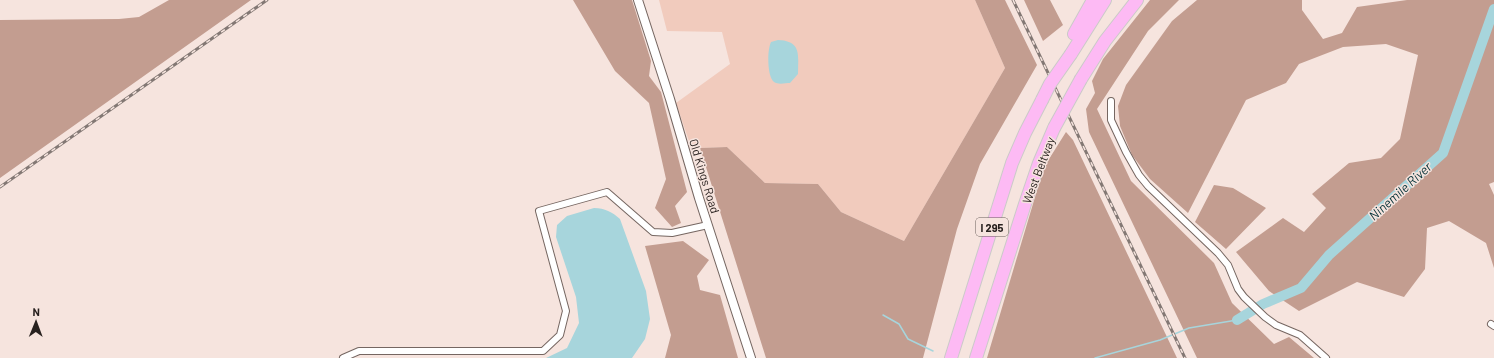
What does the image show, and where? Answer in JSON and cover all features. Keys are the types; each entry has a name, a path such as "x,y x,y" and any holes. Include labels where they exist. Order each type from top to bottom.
{"highway":[{"path":"1069,50 1093,0"},
{"name":"West Beltway","path":"951,358 1012,163 1025,133 1069,50 1105,0"},
{"name":"West Beltway","path":"976,358 1025,204 1054,128 1081,79 1105,41 1136,2"}],"street":[{"name":"Old Kings Road","path":"638,0 751,358"},
{"path":"1111,101 1111,120 1126,152 1139,175 1148,186 1218,253 1228,265 1238,289 1244,297 1265,317 1276,325 1300,335 1326,358"},
{"path":"343,358 359,351 543,351 560,335 566,311 539,211 607,192 653,232 672,233 708,225"}],"shaded area":[{"path":"169,0 251,0 0,178 0,20 119,19 139,17"},
{"path":"573,0 632,0 651,61 649,76 661,92 687,192 675,206 681,223 672,227 655,208 666,179 649,103 615,71"},
{"path":"659,0 975,0 1005,68 904,241 841,212 818,184 765,183 727,147 700,148 692,150 676,103 730,64 722,32 667,31"},
{"path":"975,0 1005,0 1037,65 980,164 957,229 923,358 766,358 700,148 727,147 765,183 818,184 841,212 904,241 1005,68"},
{"path":"1024,0 1050,0 1063,25 1043,41"},
{"path":"1150,0 1179,0 1148,31 1097,109 1131,181 1214,263 1232,303 1274,344 1289,337 1314,358 1197,358 1089,132 1086,109 1095,93 1092,81 1103,59"},
{"path":"1197,0 1302,0 1302,10 1323,39 1342,33 1357,7 1407,0 1494,0 1494,182 1489,184 1494,195 1494,268 1486,243 1449,221 1427,228 1425,269 1404,297 1357,282 1299,311 1269,291 1236,252 1283,218 1304,232 1326,208 1312,194 1349,163 1381,158 1400,139 1418,55 1386,44 1343,47 1299,64 1286,83 1246,100 1188,213 1150,179 1132,155 1120,126 1118,106 1126,85 1172,21"},
{"path":"1066,132 1073,140 1177,358 987,358 1044,167"},
{"path":"1214,185 1233,188 1266,208 1226,249 1195,222"},
{"path":"683,241 709,260 697,276 700,290 720,295 738,358 665,358 671,335 645,246"}],"water":[{"path":"778,40 791,43 797,50 798,74 790,83 776,83 770,75 768,63 770,46 771,42"},
{"path":"594,208 608,211 620,219 646,291 650,319 645,339 632,358 546,358 567,348 579,323 576,297 556,237 557,225 567,216"}],"waterway":[{"name":"Ninemile River","path":"1237,320 1263,304 1301,288 1329,255 1443,153 1494,9"},
{"path":"883,315 899,324 908,339 933,351"},
{"path":"1095,358 1160,340 1189,328 1237,320"}],"railway":[{"path":"0,187 267,0"},
{"path":"1013,0 1185,358"}]}
